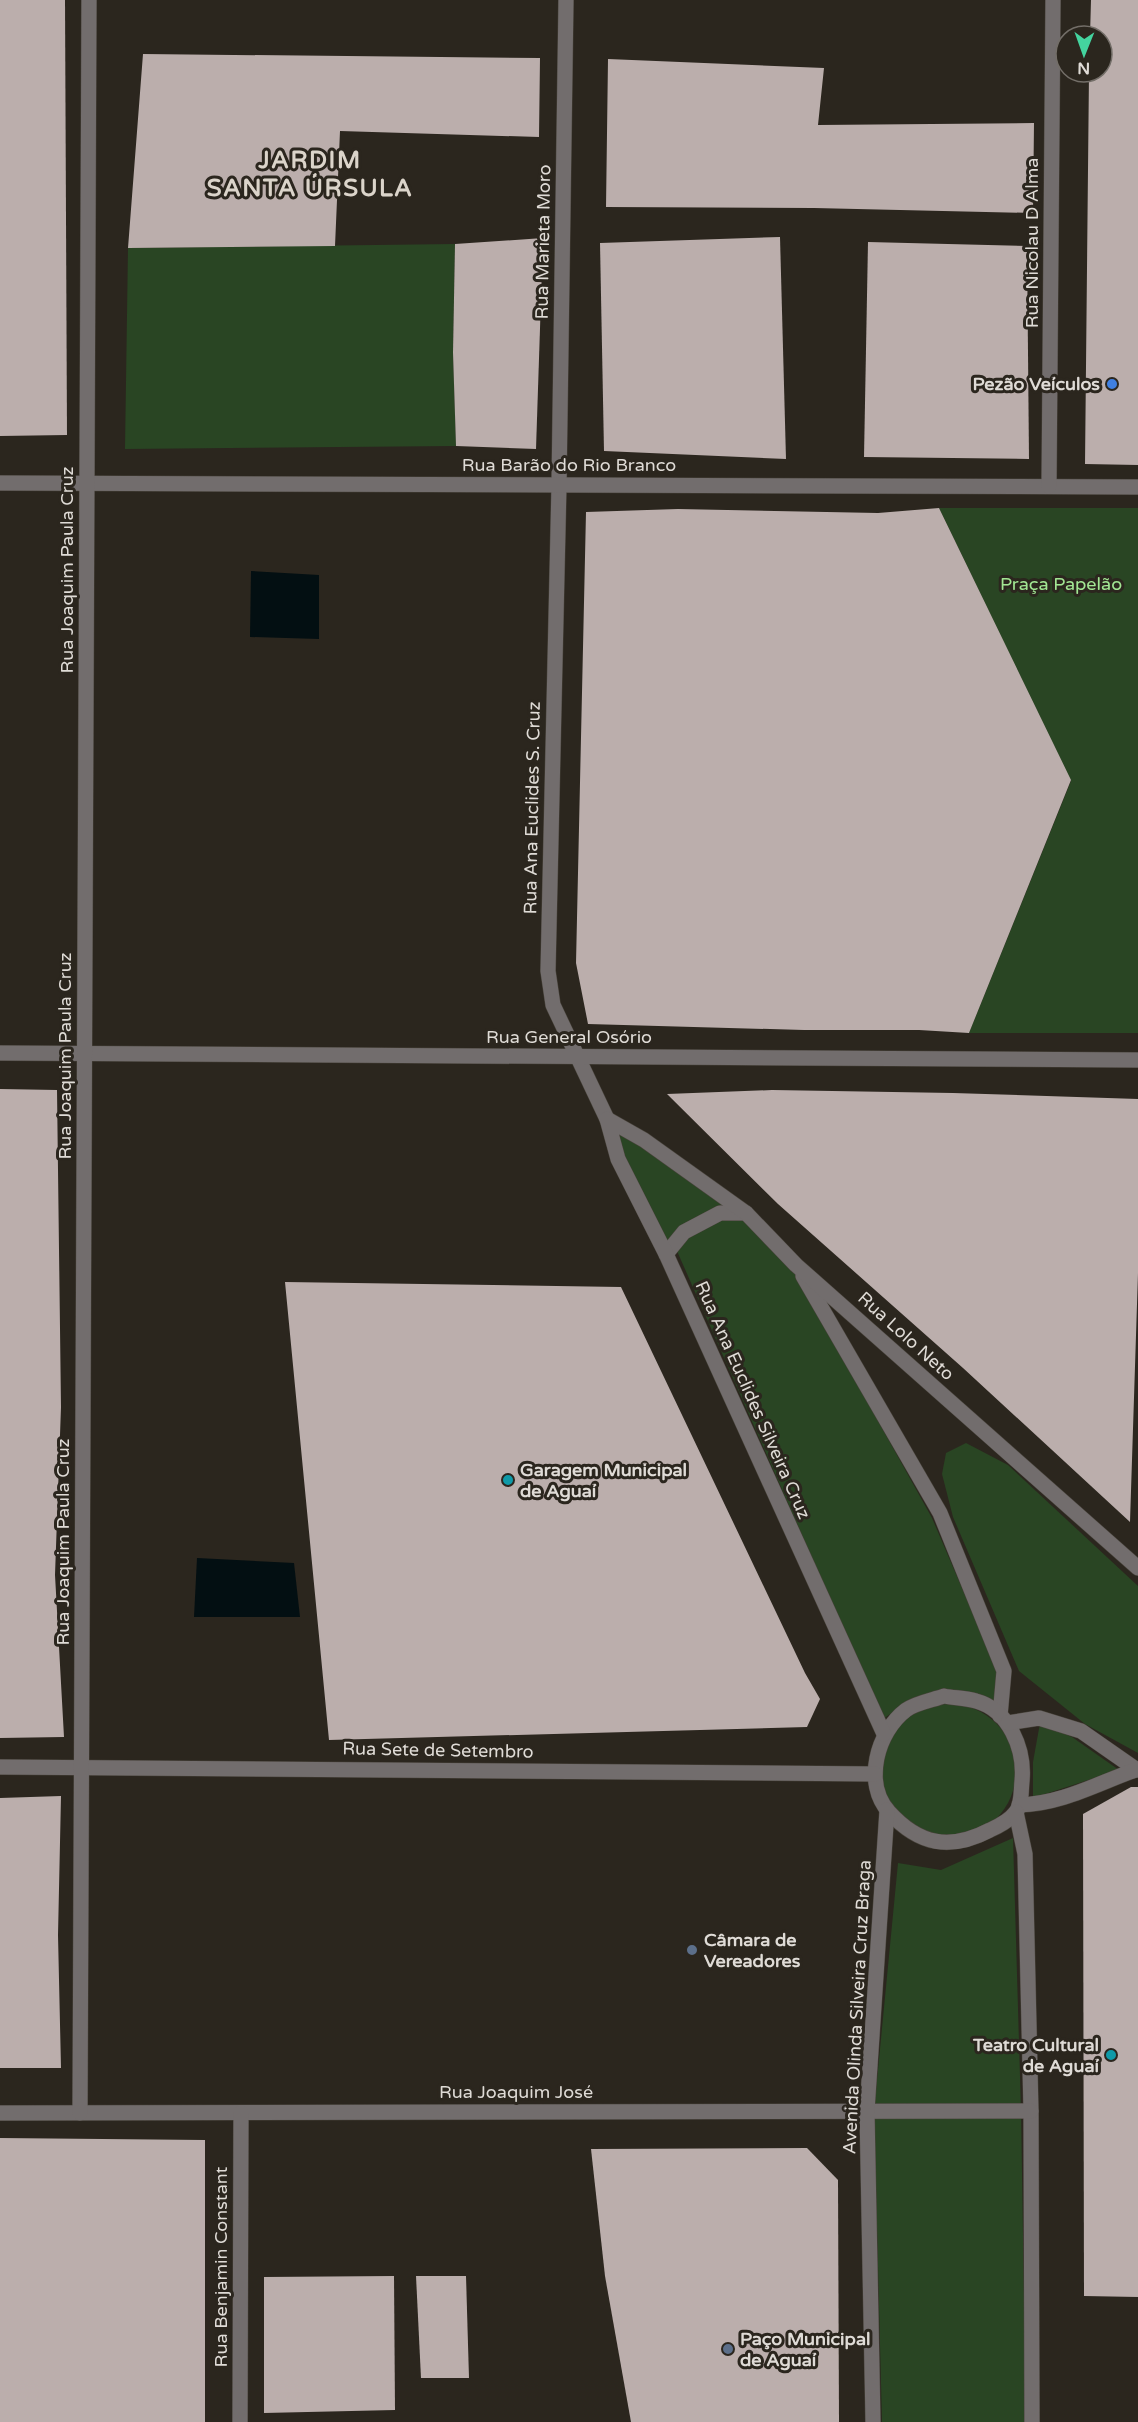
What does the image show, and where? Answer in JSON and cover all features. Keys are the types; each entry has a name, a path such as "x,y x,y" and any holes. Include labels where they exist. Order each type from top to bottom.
{"street":[{"name":"Rua Joaquim Paula Cruz","path":"80,2113 89,0"},
{"name":"Rua Marieta Moro","path":"559,485 566,0"},
{"name":"Rua Nicolau D Alma","path":"1049,486 1053,0"},
{"name":"Rua Barão do Rio Branco","path":"0,483 1138,487"},
{"name":"Rua Ana Euclides S. Cruz","path":"559,485 548,971 553,1005 607,1119"},
{"name":"Rua General Osório","path":"0,1053 1138,1060"},
{"name":"Rua Lolo Neto","path":"607,1119 644,1140 746,1213 796,1265 1138,1568"},
{"name":"Rua Ana Euclides Silveira Cruz","path":"607,1119 618,1159 666,1254 884,1734"},
{"path":"666,1254 684,1232 720,1214 746,1213"},
{"path":"796,1265 940,1512 1004,1671 1004,1720"},
{"path":"1032,2422 1031,2111 1025,1854 1017,1809 1024,1764 1013,1733 1004,1720 978,1701 944,1696 906,1710 884,1734 877,1752 875,1774 880,1796 887,1809 909,1832 940,1843 971,1840 1005,1822 1017,1809 1065,1798 1138,1769"},
{"path":"1004,1720 1039,1718 1081,1731 1138,1769"},
{"name":"Rua Sete de Setembro","path":"0,1767 875,1774"},
{"name":"Avenida Olinda Silveira Cruz Braga","path":"873,2422 867,2111 887,1809"},
{"name":"Rua Joaquim José","path":"0,2113 1031,2111"},
{"name":"Rua Benjamin Constant","path":"240,2422 241,2112"}],"green space":[{"path":"455,244 453,353 456,446 125,449 128,248"},
{"name":"Praça Papelão","path":"939,508 1138,508 1138,1033 969,1033 1071,781"},
{"path":"607,1119 746,1213 720,1214 666,1254"},
{"path":"726,1216 746,1219 793,1268 932,1518 997,1670 998,1701 986,1699 908,1702 883,1719 677,1251 691,1235"},
{"path":"966,1443 1008,1465 1138,1586 1138,1753 1085,1724 1019,1671 953,1517 942,1474 946,1453"},
{"path":"949,1704 975,1709 996,1724 1011,1745 1016,1771 1011,1797 996,1818 975,1833 949,1838 923,1833 902,1818 887,1797 882,1771 887,1745 902,1724 923,1709"},
{"path":"1040,1723 1072,1737 1119,1770 1033,1798 1033,1762"},
{"path":"1013,1838 1021,2110 1026,2422 882,2422 874,2111 898,1863 941,1870"}],"shaded area":[{"path":"251,571 319,575 319,639 250,637"},
{"path":"197,1558 294,1563 300,1617 194,1617"}],"building":[{"path":"0,0 65,0 67,435 0,436"},
{"path":"1091,0 1138,0 1138,465 1085,464 1089,84 1114,84 1114,24 1090,24"},
{"path":"143,54 540,58 539,137 340,131 335,246 128,248"},
{"path":"608,59 824,68 818,125 1034,123 1033,213 814,208 606,207"},
{"path":"780,237 786,459 604,451 600,243"},
{"path":"543,238 536,449 456,446 453,353 455,244"},
{"path":"868,242 1027,246 1029,459 864,457"},
{"path":"939,508 1071,780 969,1033 919,1030 804,1030 588,1024 576,963 586,512 678,509 878,513"},
{"path":"0,1089 57,1090 61,1407 55,1575 64,1737 0,1738"},
{"path":"772,1090 1138,1099 1138,1273 1130,1522 963,1368 778,1204 667,1094"},
{"name":"Garagem Municipal de Aguaí","path":"285,1282 621,1287 805,1673 820,1699 807,1727 329,1740"},
{"name":"Teatro Cultural de Aguaí","path":"1131,1787 1138,1787 1138,2297 1084,2296 1083,1814"},
{"path":"61,1796 58,1935 61,2068 0,2068 0,1798"},
{"path":"0,2138 205,2140 205,2422 0,2422"},
{"name":"Paço Municipal de Aguaí","path":"807,2148 838,2180 839,2422 631,2422 605,2276 591,2149"},
{"path":"394,2276 395,2410 264,2413 264,2277"},
{"path":"416,2276 466,2276 469,2378 421,2378"}],"place":[{"name":"Pezão Veículos","path":"1112,384"},
{"name":"Garagem Municipal de Aguaí","path":"508,1480"},
{"name":"Câmara de Vereadores","path":"692,1950"},
{"name":"Teatro Cultural de Aguaí","path":"1111,2055"},
{"name":"Paço Municipal de Aguaí","path":"728,2349"}],"district":[{"name":"JARDIM SANTA ÚRSULA","path":"310,174"}]}
